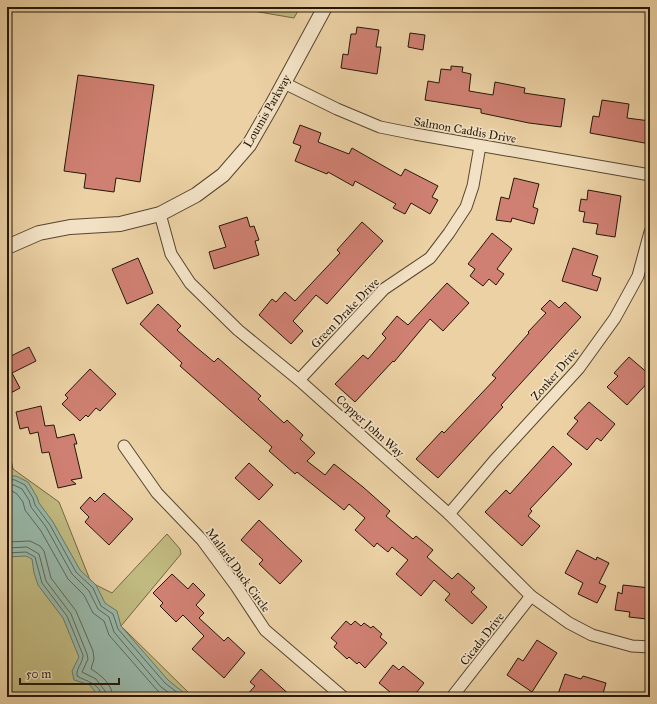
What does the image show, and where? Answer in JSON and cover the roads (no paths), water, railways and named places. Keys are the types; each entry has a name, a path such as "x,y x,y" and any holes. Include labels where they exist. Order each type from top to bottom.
{"street":[{"name":"Loumis Parkway","path":"7,247 39,233 70,227 120,224 160,214 196,195 223,175 250,145 325,7"},
{"name":"Salmon Caddis Drive","path":"284,83 337,109 380,127 650,176"},
{"name":"Green Drake Drive","path":"299,380 384,289 430,258 445,240 466,207 473,186 480,146"},
{"name":"Copper John Way","path":"160,214 171,254 190,283 238,330 299,380 449,514 532,596 569,623 592,635 632,646 650,646"},
{"name":"Zonker Drive","path":"449,514 494,461 579,368 616,318 638,276 650,232"},
{"name":"Mallard Duck Circle","path":"124,446 157,493 202,540 236,586 265,630 343,697"},
{"name":"Cicada Drive","path":"452,697 532,596"}],"water":[{"path":"7,476 16,476 28,482 39,503 53,522 80,570 96,585 105,603 117,611 121,626 168,680 189,697 99,697 90,685 74,680 72,671 79,657 63,618 38,585 32,559 26,556 7,557"}]}
